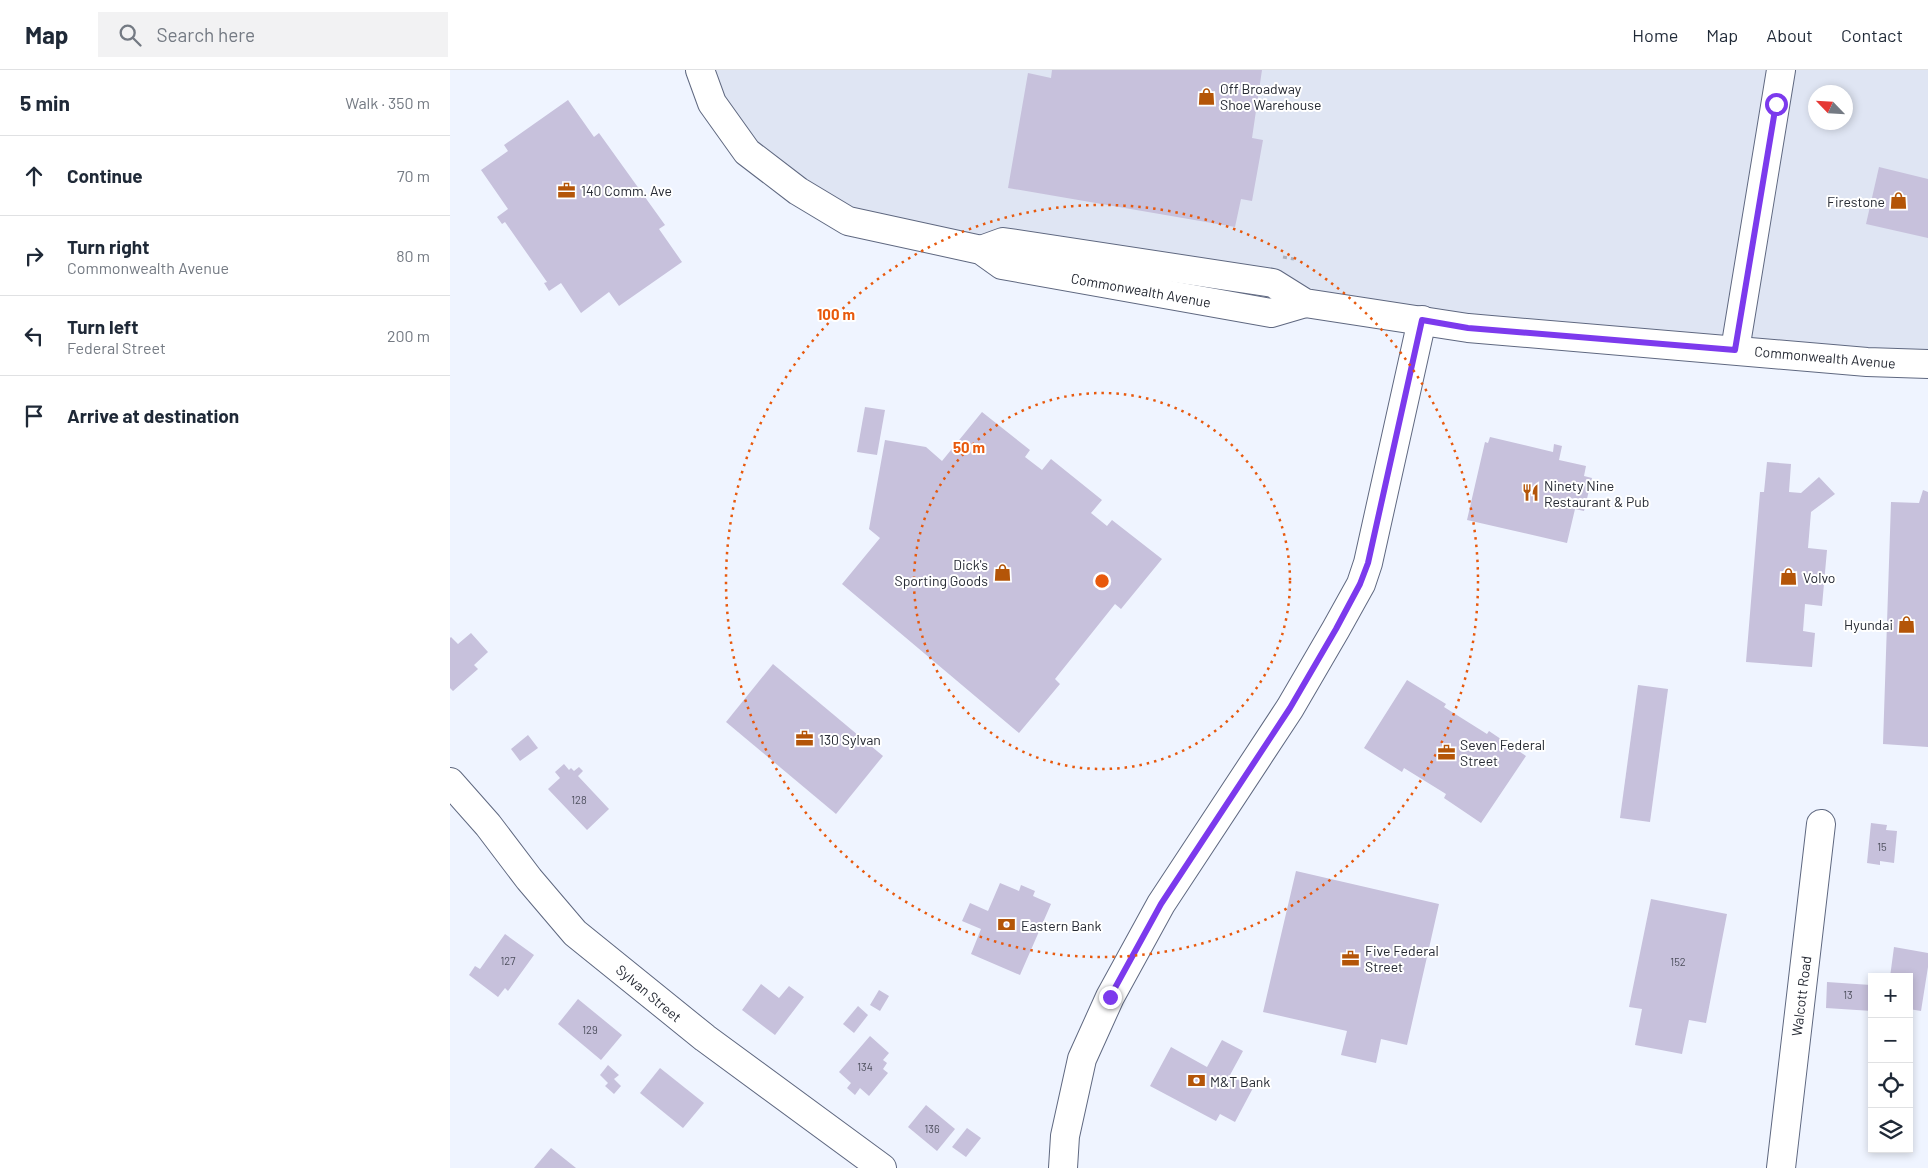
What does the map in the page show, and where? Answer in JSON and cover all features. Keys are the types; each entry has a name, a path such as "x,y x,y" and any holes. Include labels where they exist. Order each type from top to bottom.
{"street":[{"name":"Commonwealth Avenue","path":"700,70 712,103 747,152 798,191 848,221 981,250 1003,242 1273,283 1304,303 1468,328 1867,362 1928,364"},
{"path":"1735,350 1781,70"},
{"path":"1063,1168 1065,1136 1082,1059 1126,967 1161,904 1290,708 1360,584 1368,563 1422,320"},
{"name":"Sylvan Street","path":"450,782 488,825 529,879 575,933 705,1038 870,1164"},
{"name":"Walcott Road","path":"1781,1168 1821,824"},
{"path":"1042,1168 1065,1136"}],"shaded area":[{"path":"700,70 1928,70 1928,364 1468,328 1116,262 848,221 747,152"}],"building":[{"path":"1052,70 1262,70 1252,138 1263,140 1252,201 1241,199 1235,227 1008,188 1028,73 1051,78"},
{"name":"140 Comm. Ave","path":"568,100 594,137 599,133 665,225 659,229 682,262 619,306 609,292 581,313 561,283 549,291 544,283 547,282 505,222 502,224 497,217 508,209 481,170 508,151 504,145"},
{"name":"Firestone","path":"1879,167 1928,179 1928,238 1866,224"},
{"path":"865,407 885,410 877,455 857,452"},
{"name":"Dick's Sporting Goods","path":"982,412 1030,450 1025,457 1042,470 1051,459 1102,500 1091,513 1107,526 1112,520 1162,559 1121,609 1115,604 1055,679 1060,684 1019,733 842,584 880,538 869,529 885,440 926,447 942,461"},
{"name":"Ninety Nine Restaurant & Pub","path":"1490,437 1553,452 1554,444 1562,446 1559,460 1586,466 1584,476 1592,478 1584,511 1575,509 1567,543 1467,520 1485,442 1488,443"},
{"name":"Volvo","path":"1767,462 1791,464 1789,492 1801,493 1819,477 1835,494 1811,512 1808,548 1827,550 1822,606 1805,604 1803,631 1815,633 1812,667 1746,662 1760,492 1764,492"},
{"name":"Hyundai","path":"1923,490 1928,492 1928,747 1883,744 1891,502 1919,503"},
{"path":"471,633 488,652 474,665 478,669 453,691 450,688 450,638 458,644"},
{"name":"130 Sylvan","path":"773,664 883,756 836,814 726,722"},
{"name":"Seven Federal Street","path":"1407,680 1446,704 1444,707 1487,734 1489,731 1526,756 1481,823 1444,798 1446,794 1404,768 1402,772 1364,748"},
{"path":"1638,685 1668,689 1650,822 1620,818"},
{"path":"528,735 538,748 520,761 511,749"},
{"path":"564,764 569,770 571,768 574,771 579,767 583,771 578,776 609,809 587,830 548,789 560,778 555,772"},
{"path":"1871,823 1887,825 1886,830 1897,831 1894,863 1880,861 1880,865 1867,863"},
{"name":"Five Federal Street","path":"1296,871 1439,904 1407,1045 1381,1039 1376,1063 1341,1055 1347,1031 1263,1012"},
{"name":"Eastern Bank","path":"1000,883 1019,891 1021,885 1035,891 1033,896 1051,904 1020,975 971,954 981,929 962,921 970,903 988,911"},
{"path":"1651,899 1727,914 1706,1023 1689,1020 1682,1054 1635,1045 1642,1009 1629,1007"},
{"path":"505,934 534,955 508,991 505,988 498,997 469,975 475,966 480,969"},
{"path":"1894,947 1928,953 1928,967 1921,1011 1913,1010 1913,973 1891,973"},
{"path":"1827,982 1868,985 1868,1011 1826,1008"},
{"path":"761,984 779,998 789,986 804,997 775,1035 742,1010"},
{"path":"879,990 889,996 880,1011 870,1005"},
{"path":"578,999 622,1035 601,1060 558,1024"},
{"path":"858,1006 868,1015 854,1033 843,1024"},
{"path":"870,1036 889,1053 883,1060 887,1063 883,1069 888,1073 869,1096 860,1088 855,1095 847,1088 851,1083 839,1072"},
{"name":"M&T Bank","path":"1222,1040 1243,1051 1230,1075 1253,1088 1235,1122 1220,1114 1216,1121 1150,1086 1171,1047 1207,1067"},
{"path":"608,1065 619,1075 614,1079 621,1086 614,1094 605,1086 608,1083 600,1075"},
{"path":"660,1068 704,1103 683,1128 640,1093"},
{"path":"926,1105 955,1129 937,1151 908,1127"},
{"path":"967,1128 981,1138 966,1157 952,1147"},
{"path":"551,1148 576,1168 534,1168"}],"place":[{"name":"Off Broadway Shoe Warehouse","path":"1206,96"},
{"name":"140 Comm. Ave","path":"567,190"},
{"name":"Firestone","path":"1899,201"},
{"name":"Ninety Nine Restaurant & Pub","path":"1530,493"},
{"name":"Dick's Sporting Goods","path":"1002,572"},
{"name":"Volvo","path":"1789,577"},
{"name":"Hyundai","path":"1907,624"},
{"name":"130 Sylvan","path":"805,739"},
{"name":"Seven Federal Street","path":"1446,752"},
{"name":"Eastern Bank","path":"1007,925"},
{"name":"Five Federal Street","path":"1351,958"},
{"name":"M&T Bank","path":"1196,1081"}],"route":[{"path":"1110,997 1161,904 1290,708 1360,584 1368,563 1422,320 1468,328 1735,350 1776,104"}]}
